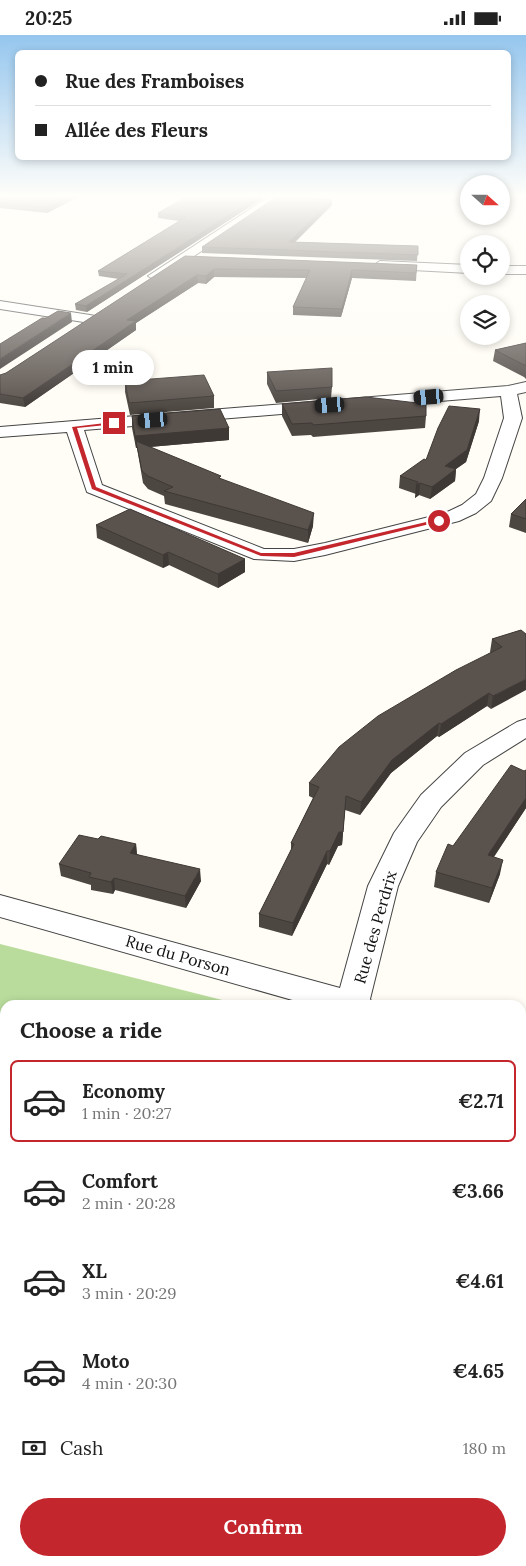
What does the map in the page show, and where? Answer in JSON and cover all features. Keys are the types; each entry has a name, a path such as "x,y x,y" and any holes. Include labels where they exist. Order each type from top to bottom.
{"street":[{"path":"144,283 169,267"},
{"path":"428,267 460,269"},
{"path":"510,270 526,271"},
{"path":"0,305 90,319"},
{"path":"73,330 105,309"},
{"path":"0,432 517,389 512,446 484,497 469,509 452,517 294,555 261,555 94,488 74,427"},
{"name":"Rue des Perdrix","path":"355,1000 384,886 404,840 432,801 474,759 526,727"},
{"name":"Rue du Porson","path":"0,906 336,1000"}],"green space":[{"path":"0,944 222,1000 0,1000"}],"building":[{"path":"104,267 147,267 86,306 75,304 127,274 98,271"},
{"path":"167,267 417,267 416,273 352,270 342,309 293,307 310,270 214,269 206,276 197,275 127,320 136,321 23,398 0,394 0,375 6,373"},
{"path":"58,311 71,313 0,359 0,344 42,318 46,318"},
{"path":"526,343 526,366 495,350"},
{"path":"332,368 332,387 276,391 267,372"},
{"path":"204,375 214,396 129,403 125,381"},
{"path":"366,397 426,404 426,416 313,425 312,423 292,424 282,404"},
{"path":"449,406 480,409 467,450 445,466 456,469 432,487 420,483 416,485 418,482 400,476 424,459 426,460"},
{"path":"220,409 229,428 135,436 132,416"},
{"path":"136,441 221,476 219,478 314,513 308,530 164,491 173,487 148,476 142,471"},
{"path":"526,499 526,519 511,514"},
{"path":"130,509 245,559 218,574 168,552 163,555 96,525"},
{"path":"521,630 526,634 526,679 493,696 489,693 441,724 439,723 392,760 361,802 346,796 343,832 339,832 330,851 327,851 293,923 259,914 294,844 291,843 319,787 309,783 339,747 378,716 456,670 502,647 492,639"},
{"path":"511,765 524,771 526,770 526,798 488,855 503,860 492,888 436,872 448,844 453,846"},
{"path":"79,835 98,839 101,836 136,844 130,853 200,869 185,896 114,878 111,882 89,877 91,873 59,864"}],"route":[{"path":"114,423 74,427 94,488 261,555 294,555 439,521"}]}
